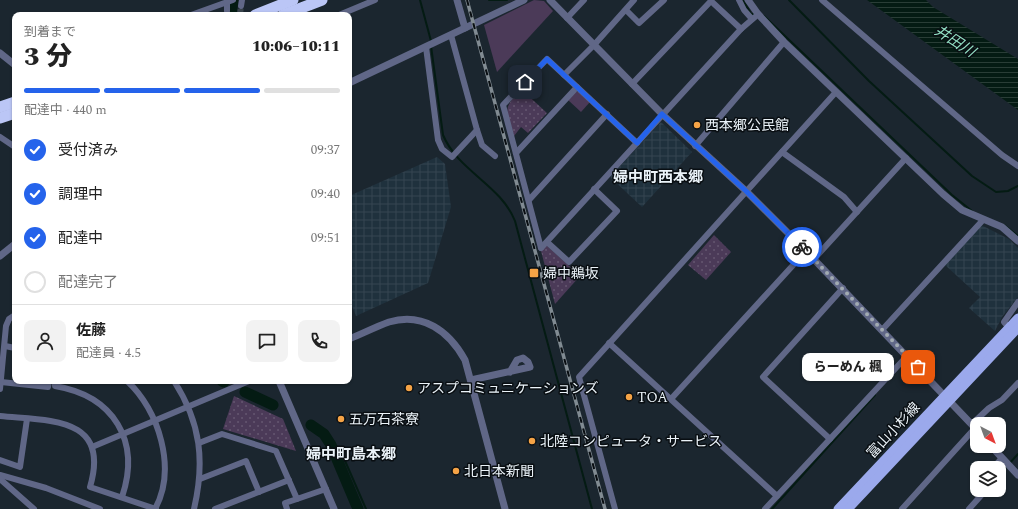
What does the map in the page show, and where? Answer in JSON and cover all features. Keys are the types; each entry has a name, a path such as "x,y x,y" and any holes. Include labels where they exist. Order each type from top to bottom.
{"highway":[{"path":"263,12 293,0"},
{"path":"291,12 322,0"},
{"path":"0,107 12,103"},
{"path":"0,118 12,114"}],"main road":[{"name":"富山小杉線","path":"838,509 1015,331 1018,318"},
{"name":"富山小杉線","path":"848,509 948,398"}],"street":[{"path":"346,12 375,0"},
{"path":"458,0 465,28"},
{"path":"352,83 524,0"},
{"path":"550,0 662,114 695,146 746,191 843,288 970,422"},
{"path":"568,18 584,0"},
{"path":"564,75 594,45 634,0"},
{"path":"626,10 639,23 664,0"},
{"path":"739,0 744,10 755,17 784,42 962,210 1002,227 1018,241"},
{"path":"748,0 755,17"},
{"path":"822,0 1002,155 1018,166"},
{"path":"227,11 229,1"},
{"path":"199,12 229,1"},
{"path":"632,84 711,1 741,29"},
{"path":"637,143 547,59 503,105 530,200 541,248 637,143 662,114 741,29 755,17"},
{"path":"451,35 482,145 495,156"},
{"path":"695,146 784,42"},
{"path":"426,47 438,140 442,149 452,157 477,130"},
{"path":"0,53 12,63"},
{"path":"516,153 577,87"},
{"path":"615,509 579,377 836,92"},
{"path":"530,200 607,114"},
{"path":"0,137 12,145"},
{"path":"782,152 844,197 857,212"},
{"path":"814,259 906,158"},
{"path":"547,242 569,262 617,211 594,189"},
{"path":"882,330 983,220"},
{"path":"0,256 12,246"},
{"path":"671,399 806,251"},
{"path":"830,439 763,377 843,288"},
{"path":"1015,331 1004,322 1018,302"},
{"path":"0,389 6,326 12,317"},
{"path":"352,338 390,322 412,320 427,323 445,333 457,345 465,360 471,380 505,509"},
{"path":"609,344 777,496"},
{"path":"5,346 12,347"},
{"path":"765,509 907,356"},
{"path":"471,380 510,372"},
{"path":"1,382 12,383"},
{"path":"983,417 989,408 1002,400 1018,383"},
{"path":"20,384 48,387 48,384"},
{"path":"55,384 55,386 77,392 100,404 111,415 123,434 129,462 128,478 122,497"},
{"path":"0,416 63,423 77,429 87,438 92,447 95,464 90,488 122,497 155,509 161,493 164,465 163,449 155,421 147,405 130,384"},
{"path":"176,384 188,407 199,443 200,479 195,509"},
{"path":"92,447 241,384"},
{"path":"280,384 334,509"},
{"path":"0,460 20,467 27,419"},
{"path":"199,443 222,434 276,451 297,499"},
{"path":"902,509 970,434"},
{"path":"997,453 1018,475"},
{"path":"999,461 1002,458"},
{"path":"200,479 246,461 259,492"},
{"path":"0,477 34,509"},
{"path":"0,477 46,488 100,509"},
{"path":"215,509 289,480"},
{"path":"287,509 285,503 326,489"},
{"path":"969,509 980,497"}],"shaded area":[{"path":"534,0 544,1 553,11 497,72 484,25"},
{"path":"521,89 547,113 528,133 521,127 514,136 507,111 510,102"},
{"path":"575,92 579,92 590,102 581,112 568,100"},
{"path":"661,122 692,152 642,207 610,177"},
{"path":"437,157 445,164 451,207 428,283 356,316 352,306 352,195"},
{"path":"981,225 1009,239 1018,248 1018,297 1002,317 995,331 969,308 980,297 945,265"},
{"path":"714,235 731,252 706,280 688,265"},
{"path":"546,245 580,276 555,304 541,251"},
{"path":"234,396 283,419 296,451 223,429"}],"water":[{"name":"井田川","path":"867,0 926,0 933,7 1018,59 1018,110"}],"waterway":[{"path":"231,12 233,0"},
{"path":"420,0 431,41"},
{"path":"489,0 507,0"},
{"path":"743,0 751,14 756,14"},
{"path":"789,0 869,81 972,176 996,192 1008,191 1018,186"},
{"path":"764,16 952,195 972,211"},
{"path":"431,46 443,135 450,148 459,159 500,197 509,208 515,221 592,509"},
{"path":"1004,225 1018,236"},
{"path":"245,392 273,405"},
{"path":"772,509 875,395"},
{"path":"311,425 324,434 331,445 358,509"},
{"path":"332,448 339,447 366,509"},
{"path":"1006,467 1018,454"}],"tunnel":[{"path":"240,12 241,6"}],"railway":[{"path":"467,0 605,509"}],"way so far":[{"path":"802,247 918,367"}],"place":[{"name":"西本郷公民館","path":"697,125"},
{"name":"婦中鵜坂","path":"534,273"},
{"name":"らーめん 楓","path":"918,367"},
{"name":"アスプコミュニケーションズ","path":"409,388"},
{"name":"TOA","path":"629,397"},
{"name":"五万石茶寮","path":"341,419"},
{"name":"北陸コンピュータ・サービス","path":"532,441"},
{"name":"北日本新聞","path":"456,471"}],"district":[{"name":"婦中町西本郷","path":"658,177"},
{"name":"婦中町島本郷","path":"351,454"}],"route":[{"path":"525,82 547,59 637,143 662,114 695,146 746,191 802,247"}]}
